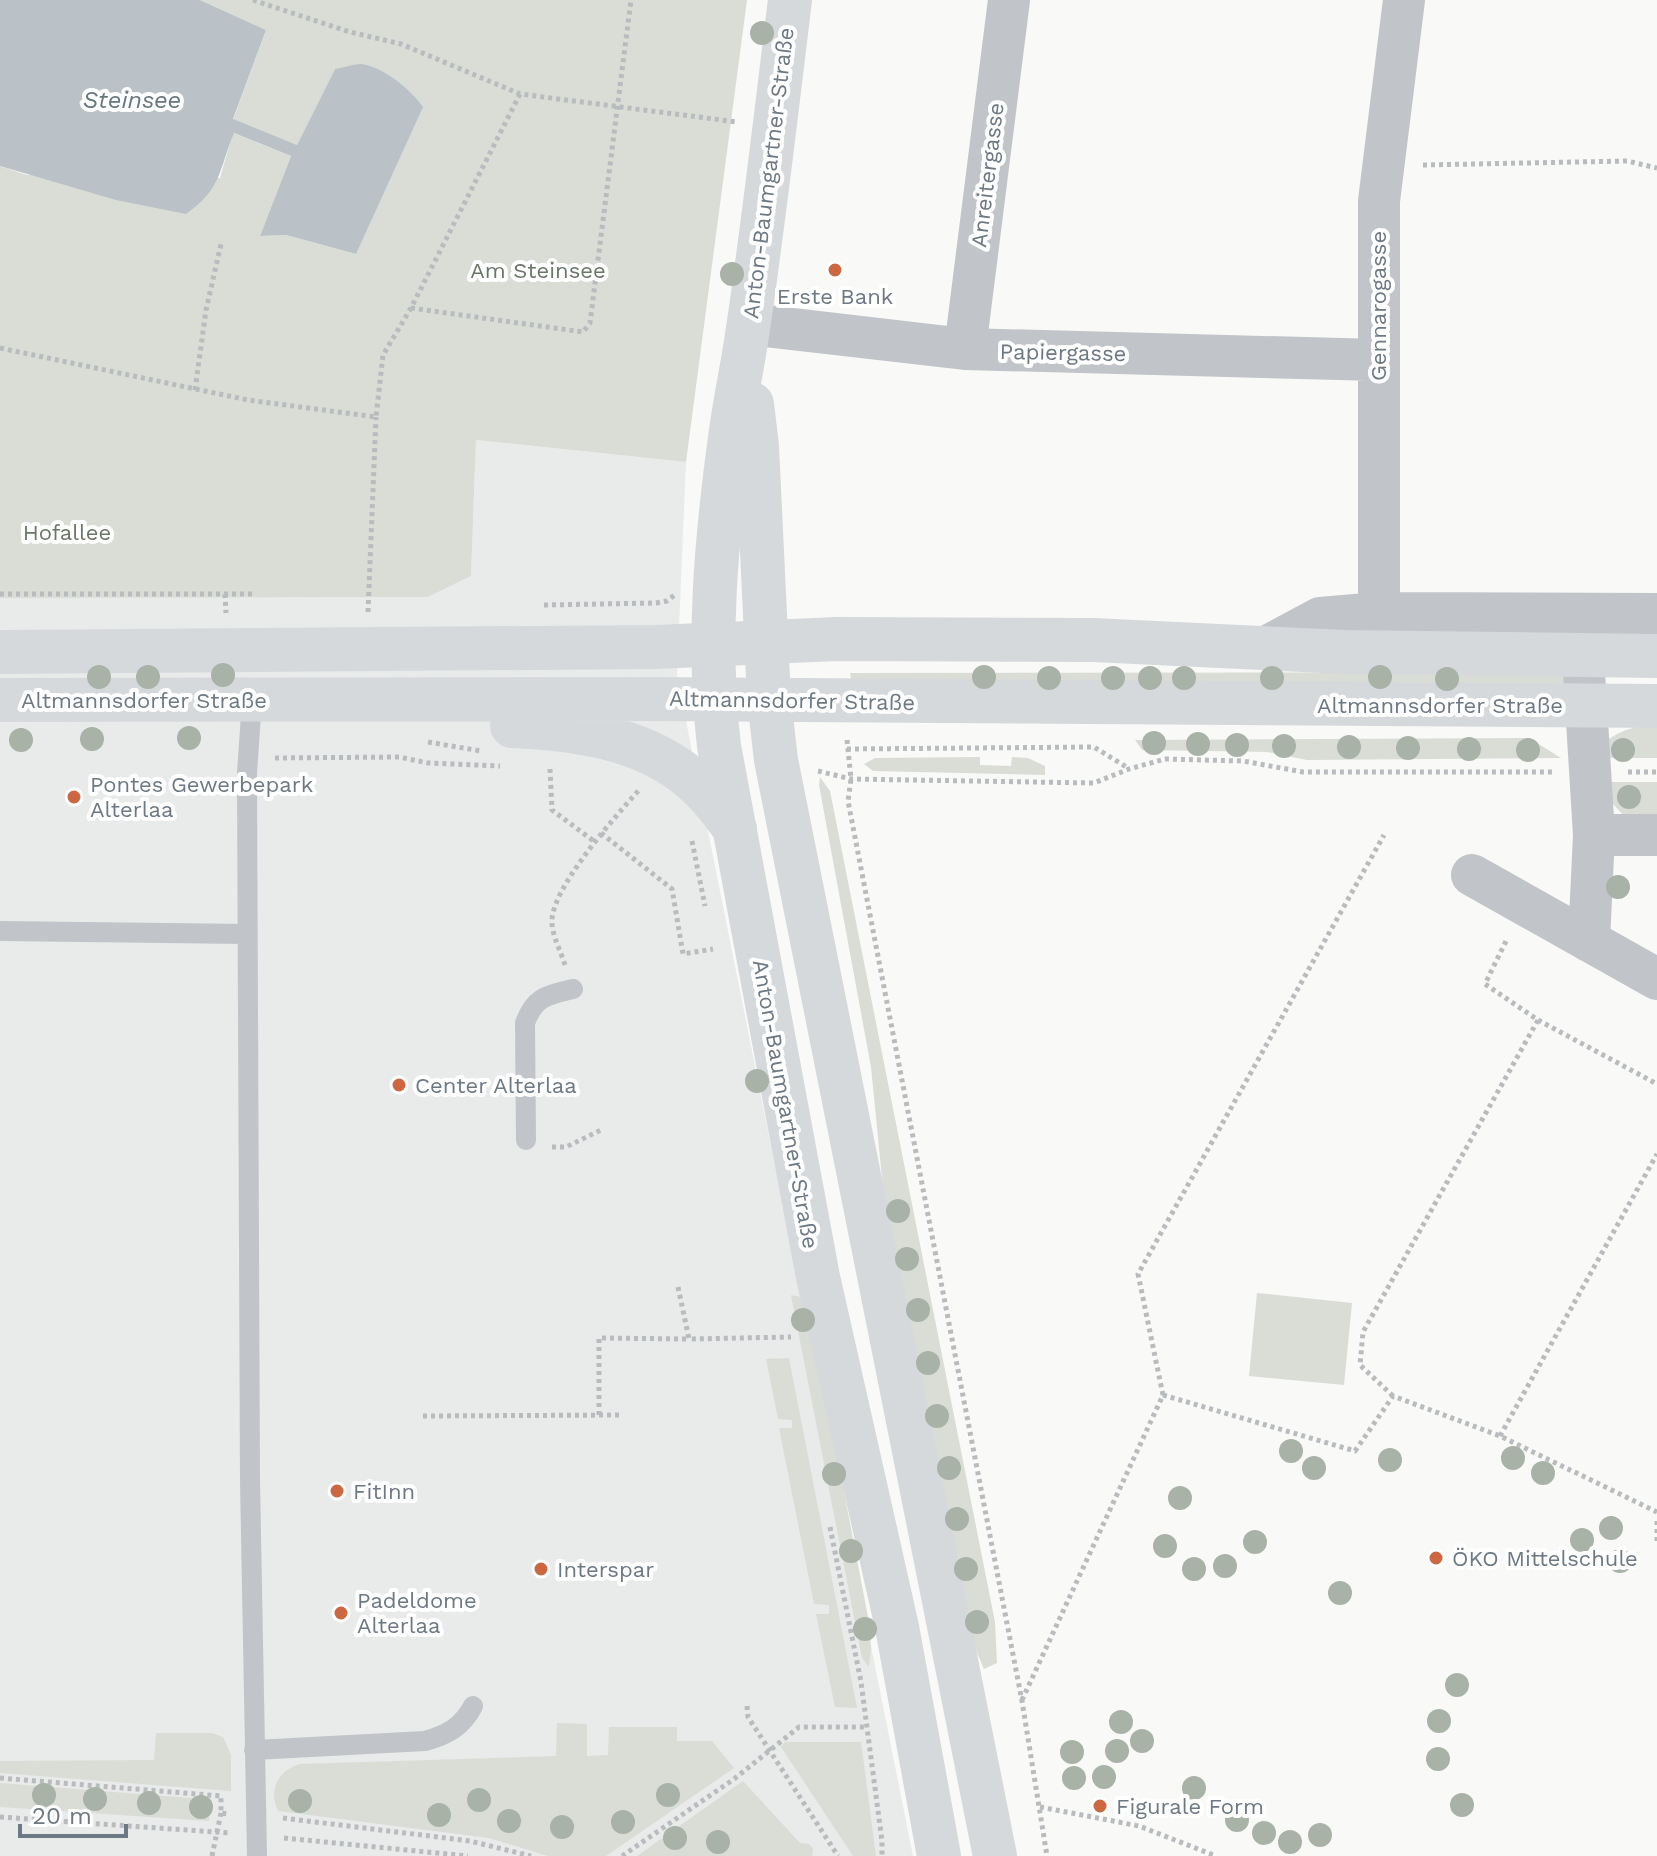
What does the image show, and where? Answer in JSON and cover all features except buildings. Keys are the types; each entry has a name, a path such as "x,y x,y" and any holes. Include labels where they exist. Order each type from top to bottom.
{"main road":[{"name":"Anton-Baumgartner-Straße","path":"790,0 747,335 730,435 714,581 713,700 818,1277 897,1627 939,1856"},
{"name":"Anton-Baumgartner-Straße","path":"747,335 757,446 769,699 778,771 995,1856"},
{"path":"0,652 712,645 837,639 1093,640 1264,648 1657,656"},
{"path":"347,699 383,718 571,729 648,750 668,761 703,789 735,829"},
{"name":"Altmannsdorfer Straße","path":"0,700 769,699 1657,706"}],"street":[{"name":"Anreitergasse","path":"965,349 1009,0"},
{"name":"Gennarogasse","path":"1379,613 1379,201 1404,0"},
{"name":"Papiergasse","path":"747,335 965,349 1378,360"},
{"path":"1264,648 1320,618 1379,613 1657,614"},
{"name":"Altmannsdorfer Straße","path":"1583,656 1594,835 1589,941"},
{"path":"1594,835 1657,835"},
{"path":"1472,875 1657,979"}],"lane":[{"path":"252,700 248,758 247,934 250,1480 257,1856"},
{"path":"0,931 247,934"},
{"path":"526,1140 525,1023 531,1009 545,996 573,989"},
{"path":"254,1750 425,1741 442,1737 457,1727 467,1718 473,1706"}],"path":[{"path":"253,0 350,32 401,44 520,94 737,122"},
{"path":"411,308 583,332 590,323 631,0"},
{"path":"367,614 376,417 383,355 411,308 520,94"},
{"path":"1383,166 1627,161 1657,168"},
{"path":"195,390 206,310 221,244"},
{"path":"0,348 248,400 376,417"},
{"path":"656,603 667,601 676,594 680,582"},
{"path":"0,594 252,594"},
{"path":"225,594 226,615"},
{"path":"415,739 492,751"},
{"path":"847,749 1094,747 1129,769"},
{"path":"248,758 399,757 428,763 501,766"},
{"path":"1047,1856 1022,1701 848,801 851,779 1094,783 1165,759 1243,761 1303,772 1588,772"},
{"path":"545,768 550,768 552,810 595,842"},
{"path":"573,989 552,924 555,900 601,833 635,795"},
{"path":"601,833 672,889 683,954 713,949"},
{"path":"690,833 708,920"},
{"path":"1022,1701 1163,1395 1138,1274 1384,835"},
{"path":"1525,905 1485,984 1538,1020 1657,1084"},
{"path":"711,934 716,964"},
{"path":"1538,1020 1363,1332 1360,1365 1393,1396 1500,1436 1657,1512"},
{"path":"550,1147 566,1147 603,1129"},
{"path":"1500,1436 1657,1154"},
{"path":"678,1287 689,1339"},
{"path":"790,1323 796,1352"},
{"path":"599,1415 599,1338 782,1337"},
{"path":"1163,1395 1355,1451 1393,1396"},
{"path":"423,1416 622,1415"},
{"path":"828,1517 861,1682 882,1856"},
{"path":"1657,1521 1657,1545"},
{"path":"747,1706 748,1717 838,1856"},
{"path":"622,1856 734,1779 799,1727 866,1727"},
{"path":"0,1778 221,1796 221,1813 212,1856"},
{"path":"1040,1807 1139,1826 1216,1856"},
{"path":"221,1813 470,1841 531,1856"}],"shaded area":[{"path":"476,440 686,462 677,676 913,1856 0,1856 0,598 428,597 471,576"}],"green space":[{"name":"Am Steinsee","path":"200,0 747,0 686,462 476,440 471,576 428,597 0,598 0,166 27,175 220,178 233,133 291,156 260,236 286,235 356,254 335,69 297,145 233,120 266,30"},
{"path":"1568,672 1570,688 852,684 850,673"},
{"path":"1657,723 1657,758 1604,758 1606,741 1612,737"},
{"path":"1529,738 1561,758 1307,760 1267,752 1142,750 1135,740"},
{"path":"980,757 980,765 1011,766 1012,757 1028,758 1045,766 1045,775 873,771 864,764 875,758"},
{"path":"820,777 830,791 995,1622 997,1663 984,1669 969,1634 883,1188 871,1067"},
{"path":"1604,782 1657,782 1657,821 1630,821 1610,798"},
{"path":"1257,1293 1352,1303 1344,1385 1249,1376"},
{"path":"791,1295 801,1297 809,1309 869,1622 869,1667 862,1658"},
{"path":"789,1358 857,1708 835,1707 816,1614 829,1614 829,1605 814,1604 779,1428 792,1428 792,1420 778,1419 766,1359"},
{"path":"557,1723 587,1724 587,1756 608,1755 609,1727 677,1727 677,1741 712,1741 734,1768 606,1856 548,1856 489,1838 278,1811 275,1803 277,1782 286,1771 300,1764 556,1756"},
{"path":"156,1733 212,1733 223,1737 231,1755 231,1791 0,1773 0,1761 154,1760"},
{"path":"785,1742 861,1742 876,1856 853,1856 781,1747"},
{"path":"743,1781 800,1843 813,1848 812,1856 637,1856"},
{"path":"0,1783 203,1799 210,1807 209,1821 0,1807"}],"water":[{"name":"Steinsee","path":"0,0 200,0 266,30 233,119 297,145 335,69 361,64 379,69 396,80 423,107 356,254 286,235 260,236 291,156 234,133 213,187 186,214 116,200 0,166"}],"place":[{"name":"Erste Bank","path":"835,270"},
{"name":"Pontes Gewerbepark Alterlaa","path":"74,797"},
{"name":"Center Alterlaa","path":"399,1085"},
{"name":"FitInn","path":"337,1491"},
{"name":"ÖKO Mittelschule","path":"1436,1558"},
{"name":"Interspar","path":"541,1569"},
{"name":"Padeldome Alterlaa","path":"341,1613"},
{"name":"Figurale Form","path":"1100,1806"}],"park label":[{"name":"Hofallee","path":"67,532"}]}
